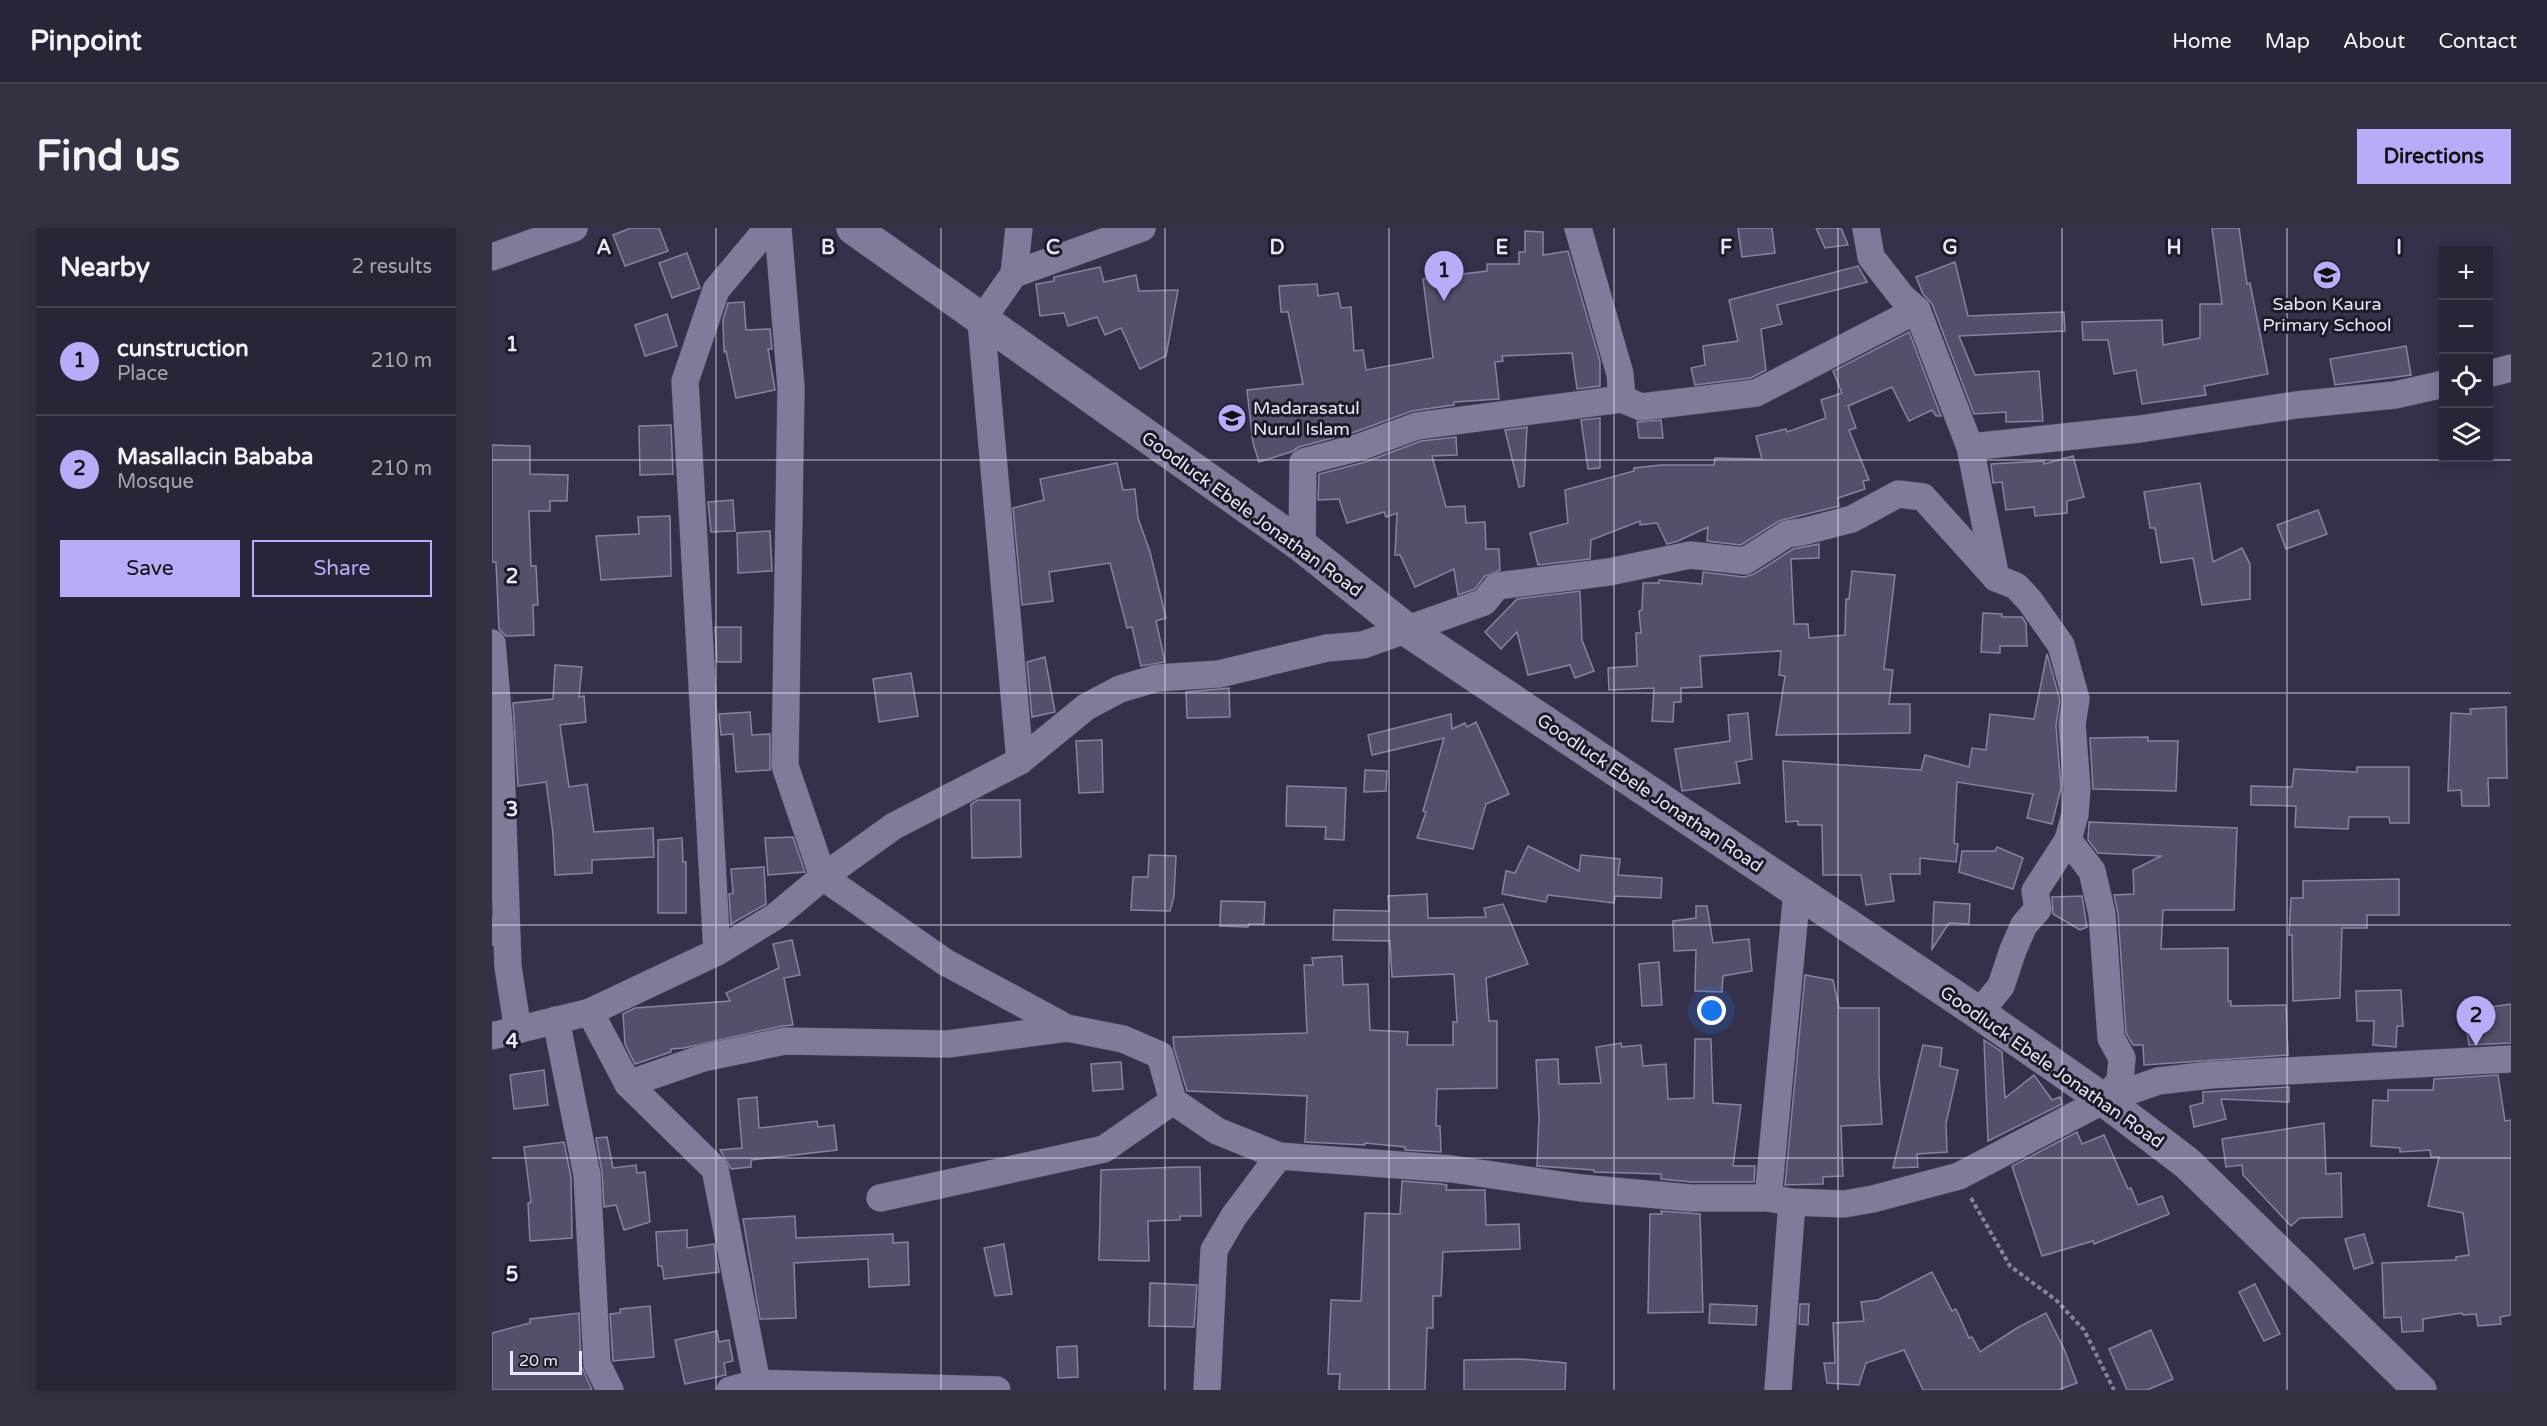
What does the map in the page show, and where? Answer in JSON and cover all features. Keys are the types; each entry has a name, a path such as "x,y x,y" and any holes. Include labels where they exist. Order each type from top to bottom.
{"main road":[{"name":"Goodluck Ebele Jonathan Road","path":"853,228 981,321 1302,546 1407,630 1979,1012 2104,1100 2187,1163 2420,1390"}],"street":[{"path":"492,257 574,228"},
{"path":"717,952 684,381 716,290 768,228"},
{"path":"778,228 791,387 785,766 823,877 945,962 1067,1028 1123,1039 1160,1055 1173,1101 1217,1131 1279,1156 1452,1169 1581,1188 1680,1197 1844,1204 1873,1199 1959,1176 2104,1100 2158,1081 2210,1075 2511,1059"},
{"path":"1019,228 1014,274 981,321 1020,761"},
{"path":"1014,274 1142,228"},
{"path":"1578,228 1620,374 1622,399"},
{"path":"1866,228 1871,257 1902,297 1917,310 1970,447 1996,578"},
{"path":"1302,546 1303,462 1360,447 1417,426 1622,399 1641,407 1756,393 1917,310"},
{"path":"2493,373 2511,368"},
{"path":"1970,447 2140,429 2296,405 2395,395 2439,385"},
{"path":"492,1036 590,1012 717,952 776,916 823,877 894,826 1020,761 1086,707 1120,689 1156,678 1220,674 1327,648 1363,645 1484,602 1497,586 1609,572 1690,555 1745,561 1787,534 1852,519 1898,494 1923,497 1996,578 2016,586 2030,602 2061,645 2076,699 2072,724 2077,789 2075,814 2068,840 2035,891 2038,909 2024,925 2001,986 1979,1012"},
{"path":"492,642 500,734 500,934 518,1030"},
{"path":"2068,840 2092,871 2102,914 2111,1038 2122,1058 2120,1081 2104,1100"},
{"path":"1778,1390 1780,1200 1797,891"},
{"path":"590,1012 628,1084 715,1168 757,1383"},
{"path":"556,1020 587,1175 597,1364 610,1390"},
{"path":"628,1084 703,1058 785,1041 948,1044 1067,1028"},
{"path":"880,1198 1104,1149 1173,1101"},
{"path":"1207,1390 1214,1250 1234,1215 1279,1156"},
{"path":"730,1390 757,1383 997,1390"}],"path":[{"path":"1959,1176 2010,1266 2056,1300 2085,1330 2114,1390"}],"building":[{"path":"631,228 659,228 668,251 625,266 613,235"},
{"path":"1738,228 1772,228 1775,253 1742,257"},
{"path":"1816,228 1841,228 1848,245 1825,248"},
{"path":"2212,228 2239,228 2247,284 2250,283 2268,374 2204,386 2206,395 2142,404 2136,370 2114,374 2108,340 2083,340 2082,322 2162,320 2163,345 2200,338 2200,304 2222,304"},
{"path":"1525,231 1543,232 1543,255 1568,251 1600,361 1600,386 1577,389 1572,353 1502,356 1503,361 1495,362 1499,399 1454,402 1454,405 1412,411 1355,432 1299,447 1291,452 1259,462 1253,443 1247,390 1303,384 1288,312 1281,312 1279,286 1317,284 1318,296 1338,293 1341,308 1351,307 1354,351 1363,350 1366,370 1433,358 1423,279 1487,271 1487,264 1519,264 1519,252 1525,252"},
{"path":"687,253 700,288 672,298 659,263"},
{"path":"1955,262 1968,316 2064,312 2065,331 1959,336 1975,375 2039,371 2043,421 2006,422 2006,412 1974,414 1932,304 1923,294 1916,277"},
{"path":"1858,266 1867,282 1777,305 1782,324 1761,329 1766,370 1751,378 1695,385 1691,368 1705,365 1703,346 1738,341 1729,300"},
{"path":"1100,267 1104,282 1136,275 1139,291 1178,290 1166,356 1140,369 1121,328 1105,335 1097,317 1068,326 1064,313 1040,316 1036,284 1054,281 1054,277"},
{"path":"744,302 746,330 770,329 772,349 768,349 775,390 736,398 726,351 724,352 723,320 728,303"},
{"path":"667,314 677,346 645,356 635,325"},
{"path":"1909,332 1941,416 1936,416 1932,410 1909,421 1892,387 1848,406 1856,428 1849,430 1869,480 1863,481 1865,489 1838,498 1839,506 1779,521 1741,545 1707,541 1708,527 1667,544 1657,523 1640,525 1640,521 1591,540 1590,559 1538,565 1530,533 1568,523 1565,490 1634,471 1634,468 1661,465 1714,465 1715,458 1762,459 1756,436 1786,429 1787,432 1826,418 1821,400 1842,393 1833,371"},
{"path":"2406,346 2411,375 2335,385 2330,359"},
{"path":"1600,418 1600,468 1588,469 1581,420"},
{"path":"1661,420 1663,438 1639,438 1637,422"},
{"path":"671,425 673,474 640,475 639,426"},
{"path":"1527,427 1524,486 1519,487 1505,430"},
{"path":"1456,437 1457,455 1432,456 1446,507 1465,506 1466,523 1485,522 1486,549 1499,549 1500,570 1485,576 1475,589 1458,595 1454,569 1415,587 1400,555 1395,555 1397,513 1386,517 1384,512 1347,523 1339,499 1318,500 1319,474 1365,462 1421,441"},
{"path":"492,445 530,446 530,474 568,475 567,501 550,501 550,511 529,511 531,566 536,566 538,605 533,605 534,635 506,636 499,629 496,562 492,562"},
{"path":"2073,456 2084,497 2067,501 2067,513 2035,516 2034,507 2006,510 2002,482 1993,483 1991,464 2044,461 2044,464"},
{"path":"1117,463 1123,490 1135,489 1138,518 1150,552 1166,618 1156,621 1165,662 1141,666 1132,627 1127,628 1110,563 1049,572 1053,601 1022,605 1013,508 1044,500 1040,479"},
{"path":"2200,483 2213,562 2242,548 2250,564 2250,599 2202,605 2193,558 2161,563 2155,528 2150,528 2144,492"},
{"path":"733,500 735,531 711,532 708,502"},
{"path":"2318,510 2327,534 2286,549 2277,525"},
{"path":"670,516 671,576 601,580 596,536 639,534 638,517"},
{"path":"770,531 772,571 738,573 737,533"},
{"path":"1819,544 1819,558 1791,559 1794,624 1808,624 1809,638 1845,635 1846,599 1849,599 1852,571 1895,575 1884,669 1893,670 1889,704 1910,704 1910,733 1776,735 1785,676 1779,675 1781,651 1700,656 1702,687 1681,688 1681,702 1674,702 1673,722 1652,721 1654,688 1609,690 1608,668 1637,666 1636,633 1641,633 1639,611 1642,610 1643,583 1659,583 1659,580 1702,584 1703,572 1744,577 1754,574 1793,549"},
{"path":"1580,591 1582,640 1594,671 1575,678 1570,665 1528,675 1517,632 1501,649 1485,632 1517,599"},
{"path":"1983,613 2002,614 2002,617 2022,617 2026,623 2027,646 2000,646 2000,653 1981,652"},
{"path":"715,627 741,627 741,662 717,662"},
{"path":"2047,654 2060,700 2056,725 2061,788 2052,824 2027,818 2033,794 1957,782 1954,843 1958,844 1956,862 1920,858 1920,874 1890,874 1894,901 1866,905 1861,875 1823,875 1822,825 1798,825 1798,821 1786,822 1783,761 1921,770 1925,755 1969,767 1972,748 1986,750 1990,714 2034,719"},
{"path":"1045,657 1055,712 1032,717 1027,662"},
{"path":"555,665 582,667 579,697 584,696 586,722 560,725 569,787 587,784 594,832 653,828 654,857 592,860 592,873 555,875 553,834 546,782 518,786 513,703 553,699"},
{"path":"911,673 918,716 879,722 873,679"},
{"path":"1229,688 1230,717 1187,718 1186,692"},
{"path":"2506,707 2507,778 2488,778 2489,806 2462,806 2461,790 2448,791 2451,713 2471,714 2470,709"},
{"path":"750,712 752,735 770,734 770,770 736,772 733,734 721,735 719,714"},
{"path":"1748,713 1752,759 1736,762 1740,783 1682,791 1675,749 1730,741 1728,715"},
{"path":"1451,714 1452,729 1465,723 1467,727 1476,722 1509,794 1486,804 1473,849 1417,838 1426,812 1423,811 1444,738 1372,755 1368,735"},
{"path":"2148,737 2148,741 2178,741 2176,791 2093,789 2090,738"},
{"path":"1102,740 1103,792 1079,793 1076,741"},
{"path":"2357,767 2409,767 2409,823 2390,823 2389,817 2349,817 2348,829 2295,827 2296,806 2251,805 2251,786 2292,787 2294,769 2357,772"},
{"path":"1365,770 1387,771 1386,791 1364,792"},
{"path":"1287,786 1346,788 1344,840 1325,839 1326,827 1286,826"},
{"path":"978,800 1020,800 1021,857 972,858 971,804"},
{"path":"2089,822 2237,828 2234,910 2163,910 2161,949 2228,948 2228,1001 2231,1001 2231,1006 2286,1005 2288,1055 2144,1065 2143,1045 2133,1045 2126,1033 2118,913 2114,895 2134,894 2133,870 2161,856 2098,853 2088,840"},
{"path":"793,837 805,872 768,875 765,838"},
{"path":"682,838 683,862 686,862 686,913 658,913 658,840"},
{"path":"1528,846 1579,871 1581,855 1620,859 1618,875 1662,878 1661,898 1615,896 1614,903 1548,895 1546,902 1502,894 1506,871 1515,873"},
{"path":"1997,847 2023,858 2013,889 1959,872 1962,851 1995,851"},
{"path":"1149,855 1176,856 1174,896 1170,911 1131,910 1133,877 1148,877"},
{"path":"764,867 766,904 731,924 729,894 733,893 731,869"},
{"path":"2399,879 2399,915 2367,915 2367,928 2342,928 2340,998 2293,1001 2292,935 2289,935 2291,898 2303,898 2303,881"},
{"path":"1427,894 1428,918 1486,917 1484,908 1503,904 1528,964 1486,978 1489,1021 1497,1021 1497,1088 1437,1089 1436,1126 1440,1126 1441,1152 1405,1150 1405,1147 1365,1143 1365,1145 1305,1142 1307,1096 1187,1091 1173,1037 1307,1033 1304,965 1313,965 1312,958 1342,956 1343,985 1368,984 1370,1030 1408,1032 1407,1045 1453,1045 1453,1022 1457,1022 1454,974 1392,977 1390,941 1333,940 1334,910 1389,911 1388,896"},
{"path":"2082,896 2087,927 2080,930 2053,914 2052,897"},
{"path":"1221,901 1265,902 1264,924 1249,924 1248,927 1220,926"},
{"path":"1934,902 1970,904 1969,924 1949,923 1932,949"},
{"path":"1696,906 1707,906 1713,943 1749,939 1752,971 1723,976 1722,992 1695,991 1696,950 1674,951 1673,921 1696,918"},
{"path":"792,940 800,975 784,978 793,1025 671,1049 671,1052 635,1064 625,1044 623,1014 635,1008 730,1001 726,993 779,968 773,944"},
{"path":"1659,962 1662,1005 1642,1006 1639,964"},
{"path":"1805,975 1833,980 1839,1008 1879,1008 1882,1124 1841,1126 1843,1176 1823,1177 1823,1184 1785,1185"},
{"path":"2401,990 2403,1026 2397,1026 2396,1047 2373,1045 2374,1021 2357,1021 2356,991"},
{"path":"2511,1004 2511,1043 2469,1045 2464,1011"},
{"path":"1695,1039 1711,1039 1713,1103 1741,1105 1733,1166 1755,1166 1754,1182 1692,1182 1661,1179 1661,1174 1594,1172 1594,1170 1537,1166 1539,1118 1536,1060 1558,1059 1559,1084 1601,1083 1596,1047 1621,1043 1622,1047 1641,1045 1643,1066 1666,1064 1668,1099 1694,1098"},
{"path":"1984,1040 2002,1052 2005,1098 2034,1075 2052,1100 2060,1097 2062,1104 1988,1141"},
{"path":"1923,1045 1942,1048 1940,1066 1958,1070 1946,1123 1947,1152 1917,1154 1918,1167 1893,1168"},
{"path":"1121,1062 1123,1089 1093,1091 1091,1064"},
{"path":"544,1070 548,1105 514,1109 510,1075"},
{"path":"2498,1075 2505,1121 2511,1120 2511,1315 2500,1317 2501,1324 2478,1326 2476,1314 2463,1315 2462,1313 2423,1319 2423,1331 2402,1332 2401,1317 2384,1318 2382,1263 2456,1260 2456,1257 2469,1255 2463,1213 2428,1206 2439,1157 2431,1157 2430,1150 2400,1152 2400,1148 2371,1146 2373,1100 2388,1101 2388,1090 2433,1090 2434,1079"},
{"path":"2289,1087 2289,1102 2221,1099 2226,1119 2194,1127 2190,1106 2203,1103 2203,1092"},
{"path":"757,1097 759,1128 817,1121 818,1127 834,1125 837,1150 751,1160 751,1167 731,1169 720,1150 742,1148 738,1099"},
{"path":"2324,1123 2326,1174 2341,1173 2342,1217 2300,1218 2291,1226 2243,1175 2242,1165 2226,1167 2222,1139"},
{"path":"2077,1132 2082,1144 2104,1135 2128,1189 2131,1188 2138,1205 2162,1196 2169,1214 2094,1244 2093,1241 2042,1256 2012,1166"},
{"path":"607,1137 613,1168 636,1165 637,1173 645,1172 650,1222 624,1230 616,1205 604,1207 602,1172 596,1138"},
{"path":"564,1142 571,1177 572,1238 530,1241 528,1203 531,1202 524,1147"},
{"path":"1200,1167 1201,1216 1180,1216 1180,1220 1148,1221 1149,1261 1099,1260 1101,1170"},
{"path":"1402,1181 1447,1185 1446,1190 1485,1190 1486,1225 1519,1224 1520,1249 1443,1252 1441,1296 1433,1296 1433,1328 1427,1328 1425,1390 1339,1390 1340,1374 1328,1374 1331,1300 1361,1301 1365,1213 1400,1214"},
{"path":"1661,1211 1700,1214 1703,1312 1648,1313 1650,1214 1662,1214"},
{"path":"795,1216 796,1238 893,1234 893,1243 908,1242 909,1285 869,1287 868,1259 794,1263 796,1318 760,1319 743,1219"},
{"path":"687,1230 687,1248 714,1244 719,1272 664,1279 662,1266 658,1266 656,1232"},
{"path":"2364,1234 2373,1263 2354,1269 2345,1239"},
{"path":"1004,1244 1012,1294 995,1296 984,1248"},
{"path":"1932,1272 1952,1311 1956,1309 1969,1338 1972,1337 1980,1352 2017,1328 2046,1313 2064,1349 2077,1383 2058,1390 1923,1390 1904,1350 1866,1363 1859,1385 1827,1383 1824,1363 1835,1363 1833,1323 1864,1321 1861,1302 1878,1300"},
{"path":"1150,1283 1197,1285 1194,1327 1149,1326"},
{"path":"2255,1284 2280,1334 2264,1341 2239,1292"},
{"path":"1710,1304 1757,1306 1756,1325 1709,1323"},
{"path":"1800,1304 1809,1304 1808,1325 1799,1324"},
{"path":"650,1306 654,1357 613,1361 610,1314 620,1313 620,1309"},
{"path":"579,1313 581,1365 592,1390 492,1390 492,1333 530,1323 530,1319"},
{"path":"2151,1330 2173,1379 2147,1390 2127,1390 2109,1349"},
{"path":"717,1331 719,1342 729,1340 733,1361 724,1363 726,1375 685,1384 675,1340"},
{"path":"1077,1346 1078,1377 1058,1378 1057,1347"},
{"path":"1520,1359 1566,1363 1565,1390 1464,1390 1464,1360"}],"place":[{"name":"Sabon Kaura Primary School","path":"2327,275"},
{"name":"cunstruction","path":"1444,301"},
{"name":"Madarasatul Nurul Islam","path":"1232,418"},
{"name":"Masallacin Bababa","path":"2476,1046"}]}
